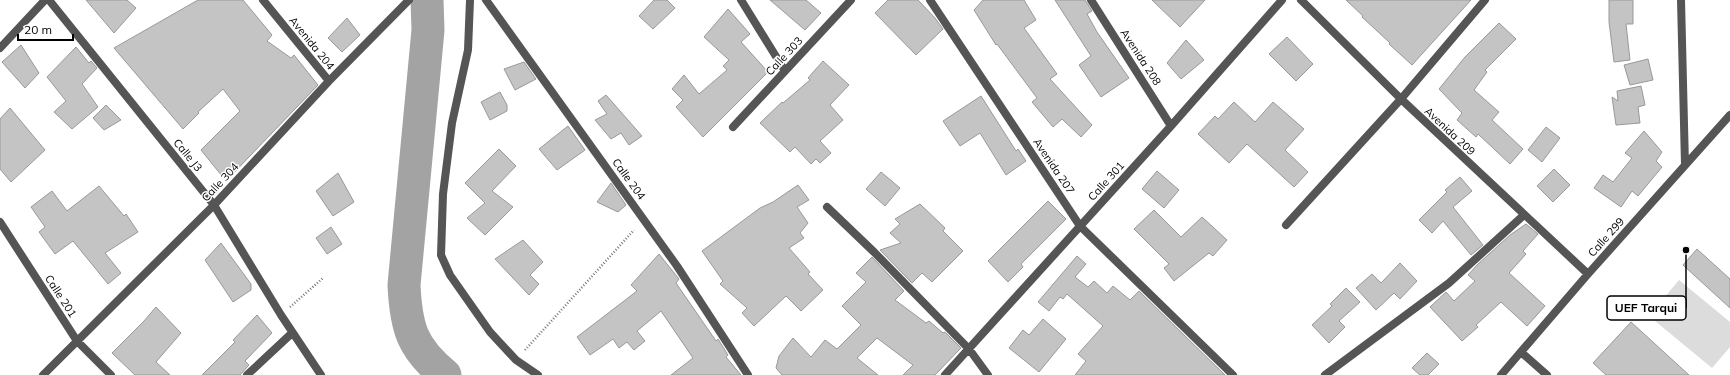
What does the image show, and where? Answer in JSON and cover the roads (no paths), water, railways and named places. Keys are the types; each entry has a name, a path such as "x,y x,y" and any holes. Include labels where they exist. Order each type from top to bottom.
{"street":[{"path":"0,48 44,0"},
{"name":"Calle J3","path":"49,0 214,205 292,333 320,375"},
{"name":"Avenida 204","path":"263,0 329,81"},
{"name":"Calle 304","path":"43,375 214,205 329,81 389,22 409,0"},
{"path":"470,0 468,50 452,123 443,194 442,256 450,275 490,332 516,360 538,375"},
{"name":"Calle 204","path":"486,0 677,266 748,375"},
{"path":"741,0 785,71"},
{"name":"Calle 303","path":"733,127 851,0"},
{"name":"Avenida 207","path":"930,0 1080,226 1233,375"},
{"name":"Avenida 208","path":"1091,0 1171,126"},
{"name":"Calle 301","path":"945,375 1171,126 1282,0"},
{"name":"Avenida 209","path":"1301,0 1400,99 1588,274"},
{"path":"1286,226 1400,99 1485,0"},
{"path":"1681,0 1685,165"},
{"name":"Calle 299","path":"1501,375 1522,353 1588,274 1730,115"},
{"path":"827,207 874,252 969,349 988,375"},
{"path":"1325,375 1449,283 1524,216"},
{"name":"Calle 201","path":"0,222 77,341 111,375"},
{"path":"247,375 292,333"},
{"path":"1522,353 1546,375"}],"waterway":[{"path":"427,0 428,30 404,285 409,325 413,336 425,356 445,375"}],"place":[{"name":"UEF Tarqui","path":"1686,250"}]}
